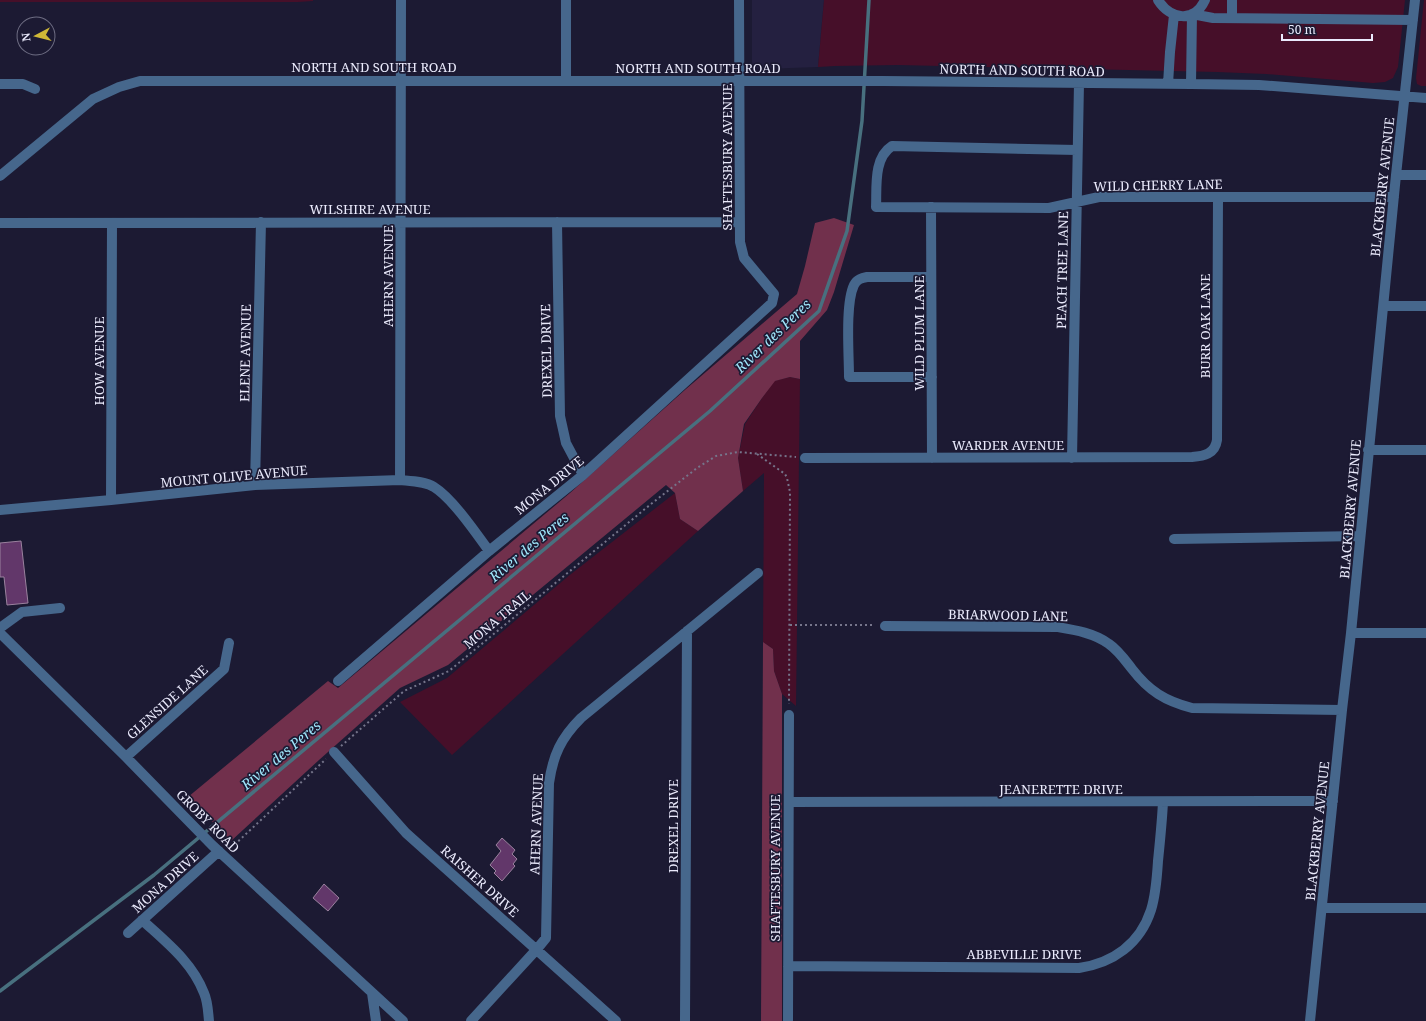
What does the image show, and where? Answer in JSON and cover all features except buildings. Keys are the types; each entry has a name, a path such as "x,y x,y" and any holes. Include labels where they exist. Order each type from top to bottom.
{"street":[{"name":"AHERN AVENUE","path":"400,0 400,480"},
{"path":"566,0 566,81"},
{"name":"SHAFTESBURY AVENUE","path":"739,0 740,242 744,258 774,294 772,303"},
{"path":"1158,0 1168,12 1180,16 1192,14 1199,10 1205,0"},
{"path":"1232,0 1232,18"},
{"name":"BLACKBERRY AVENUE","path":"1310,1021 1415,0"},
{"path":"1192,14 1205,17 1232,18 1413,20"},
{"path":"1191,84 1192,14"},
{"path":"1168,84 1174,15"},
{"name":"NORTH AND SOUTH ROAD","path":"0,176 93,99 119,87 140,81 883,81 1191,84 1259,85 1404,98 1426,98"},
{"name":"PEACH TREE LANE","path":"1072,458 1079,83"},
{"path":"0,84 23,84 35,89"},
{"name":"WILD CHERRY LANE","path":"1077,150 892,146 886,150 878,167 876,207 1049,208 1099,197 1394,197"},
{"path":"1396,175 1426,175"},
{"name":"BURR OAK LANE","path":"1210,453 1217,445 1218,197"},
{"name":"WILD PLUM LANE","path":"931,207 932,458"},
{"name":"ELENE AVENUE","path":"255,484 261,222"},
{"name":"DREXEL DRIVE","path":"557,222 560,416 566,443 583,475"},
{"name":"WILSHIRE AVENUE","path":"0,223 740,222"},
{"name":"HOW AVENUE","path":"111,500 112,223"},
{"path":"931,277 867,277 860,279 855,284 849,303 849,377 932,377"},
{"name":"MONA DRIVE","path":"338,681 489,551 583,475 772,303"},
{"path":"1384,306 1426,306"},
{"path":"1368,450 1426,450"},
{"name":"WARDER AVENUE","path":"805,458 1192,457 1210,453"},
{"name":"MOUNT OLIVE AVENUE","path":"0,510 111,500 255,484 400,480 416,481 434,487 446,498 464,517 489,551"},
{"path":"1174,538 1360,536"},
{"name":"AHERN AVENUE","path":"471,1021 538,949 546,938 549,783 552,765 559,746 581,718 758,573"},
{"path":"0,628 22,612 60,608"},
{"name":"BRIARWOOD LANE","path":"884,626 1057,627 1076,630 1096,636 1110,644 1141,680 1154,692 1166,700 1179,705 1192,708 1342,710"},
{"name":"DREXEL DRIVE","path":"685,1021 686,632"},
{"name":"GROBY ROAD","path":"0,633 126,757 218,851 403,1021"},
{"path":"1351,633 1426,633"},
{"name":"GLENSIDE LANE","path":"126,757 224,669 229,643"},
{"name":"SHAFTESBURY AVENUE","path":"788,1021 789,715"},
{"name":"RAISHER DRIVE","path":"334,752 406,833 538,949 616,1021"},
{"name":"JEANERETTE DRIVE","path":"789,802 1333,801"},
{"name":"ABBEVILLE DRIVE","path":"788,966 1079,968 1094,966 1101,963 1120,953 1130,945 1146,922 1152,908 1163,802"},
{"name":"MONA DRIVE","path":"128,933 218,851"},
{"path":"1322,908 1426,908"},
{"path":"142,920 184,959 205,994 209,1021"},
{"path":"372,993 376,1021"}],"path":[{"name":"MONA TRAIL","path":"218,851 404,691 449,670 697,468 716,456 738,452 805,458"},
{"path":"756,454 785,474 790,492 789,715"},
{"path":"790,625 884,626"}],"shaded area":[{"path":"0,0 313,0 313,1 0,2"},
{"path":"752,0 824,0 818,67 759,69 754,67 752,62"},
{"path":"824,0 1405,0 1398,67 1393,78 1385,82 1373,83 1266,74 1217,72 898,65 818,67"},
{"path":"1424,0 1426,0 1426,86 1421,86 1417,84 1416,78"},
{"path":"834,218 854,225 834,292 827,310 800,341 800,379 790,377 775,381 744,424 738,458 743,491 698,531 680,519 675,493 666,485 448,665 400,688 231,841 188,797 328,681 338,688 570,493 686,389 797,294 815,223"},
{"path":"790,377 800,379 796,706 782,694 774,671 773,649 763,642 764,473 743,491 738,458 745,424 774,381"},
{"path":"675,493 680,519 698,531 452,755 400,702 447,678 571,574"},
{"path":"763,642 773,649 774,671 782,694 782,1021 761,1021"}],"waterway":[{"name":"River des Peres","path":"0,991 154,875 710,411 819,311 847,231 862,121 869,0"}]}
